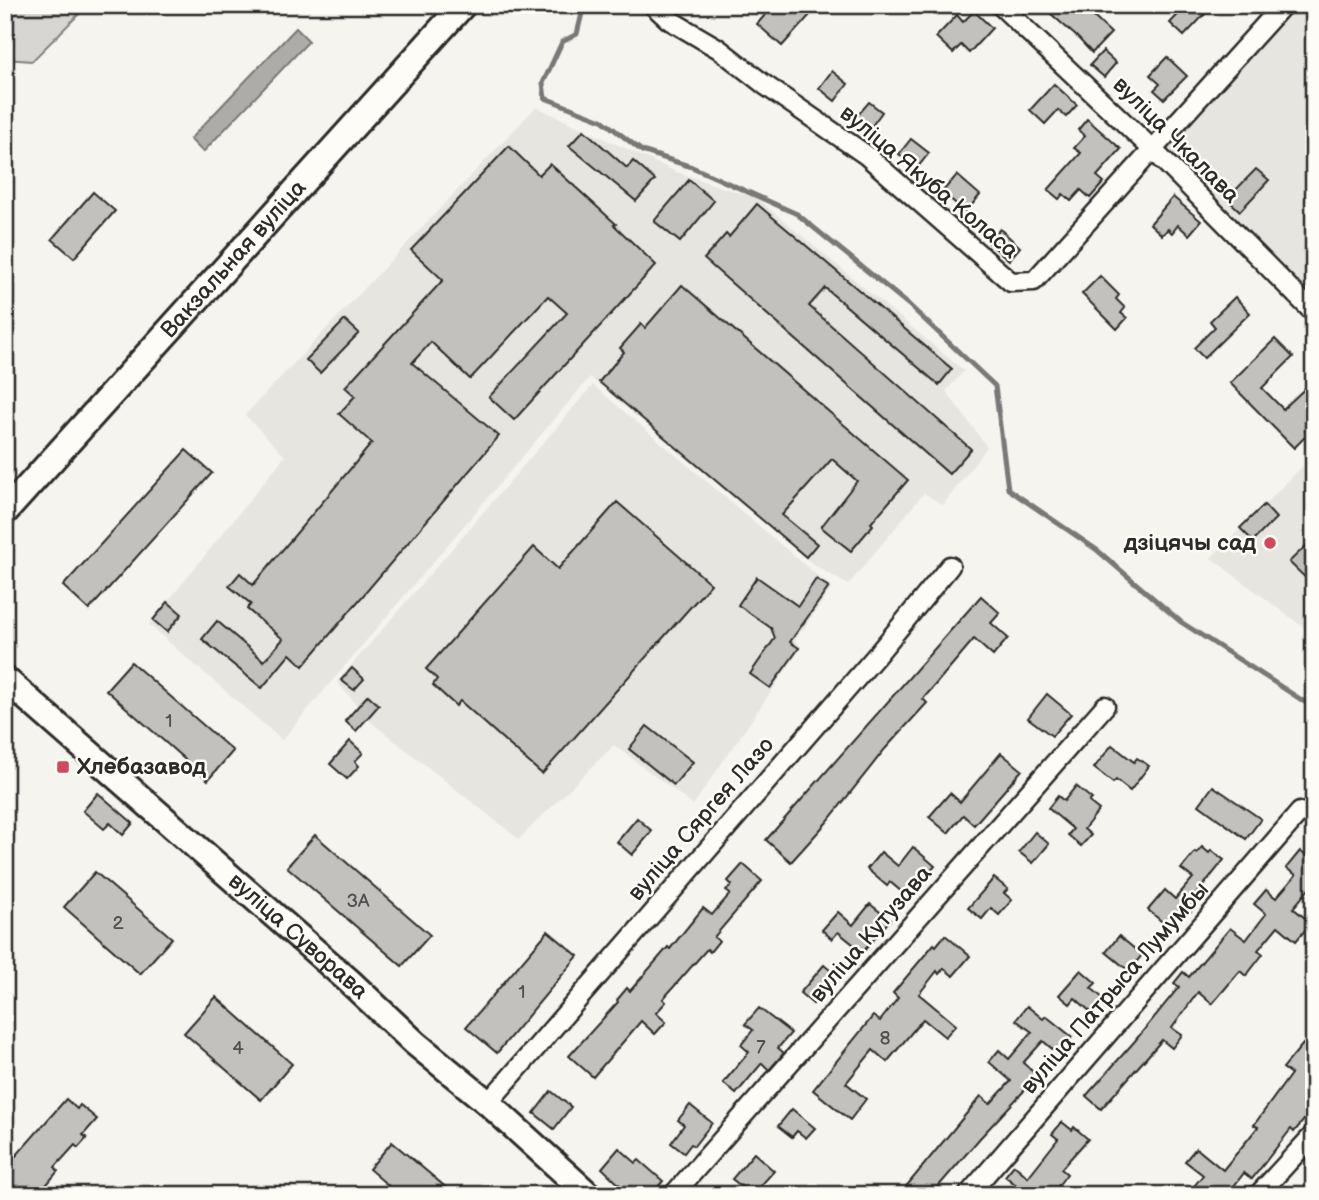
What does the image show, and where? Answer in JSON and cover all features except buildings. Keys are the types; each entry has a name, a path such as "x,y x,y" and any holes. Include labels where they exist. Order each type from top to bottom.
{"main road":[{"name":"Вакзальная вуліца","path":"5,512 463,5"},
{"name":"вуліца Суворава","path":"5,679 589,1195"}],"street":[{"name":"вуліца Якуба Коласа","path":"653,5 668,19 719,49 765,85 866,155 1011,282 1034,281 1274,8"},
{"name":"вуліца Чкалава","path":"1000,5 1152,149 1314,313"},
{"name":"вуліца Сяргея Лазо","path":"488,1103 876,656 950,566"},
{"name":"вуліца Кутузава","path":"673,1195 1105,706"},
{"name":"вуліца Патрыса Лумумбы","path":"968,1195 1300,813"},
{"path":"1258,1195 1314,1133"}],"shaded area":[{"path":"5,5 88,5 32,61 5,59"},
{"path":"1300,5 1314,5 1314,296 1159,149"},
{"path":"296,28 309,41 203,152 190,139"},
{"path":"536,107 676,172 758,199 964,371 946,391 987,447 943,505 924,493 848,585 813,564 590,377 282,740 149,625 285,456 245,415"},
{"path":"593,385 832,588 795,640 801,648 693,805 614,745 519,839 372,723 337,682"},
{"name":"дзіцячы сад","path":"1314,455 1314,635 1211,558"}],"waterway":[{"path":"584,5 577,34 562,42 543,83 545,98 602,120 642,151 692,167 797,214 909,305 995,386 1008,489 1097,550 1181,622 1314,708"}],"place":[{"name":"дзіцячы сад","path":"1270,543"},
{"name":"Хлебазавод","path":"63,767"}]}
